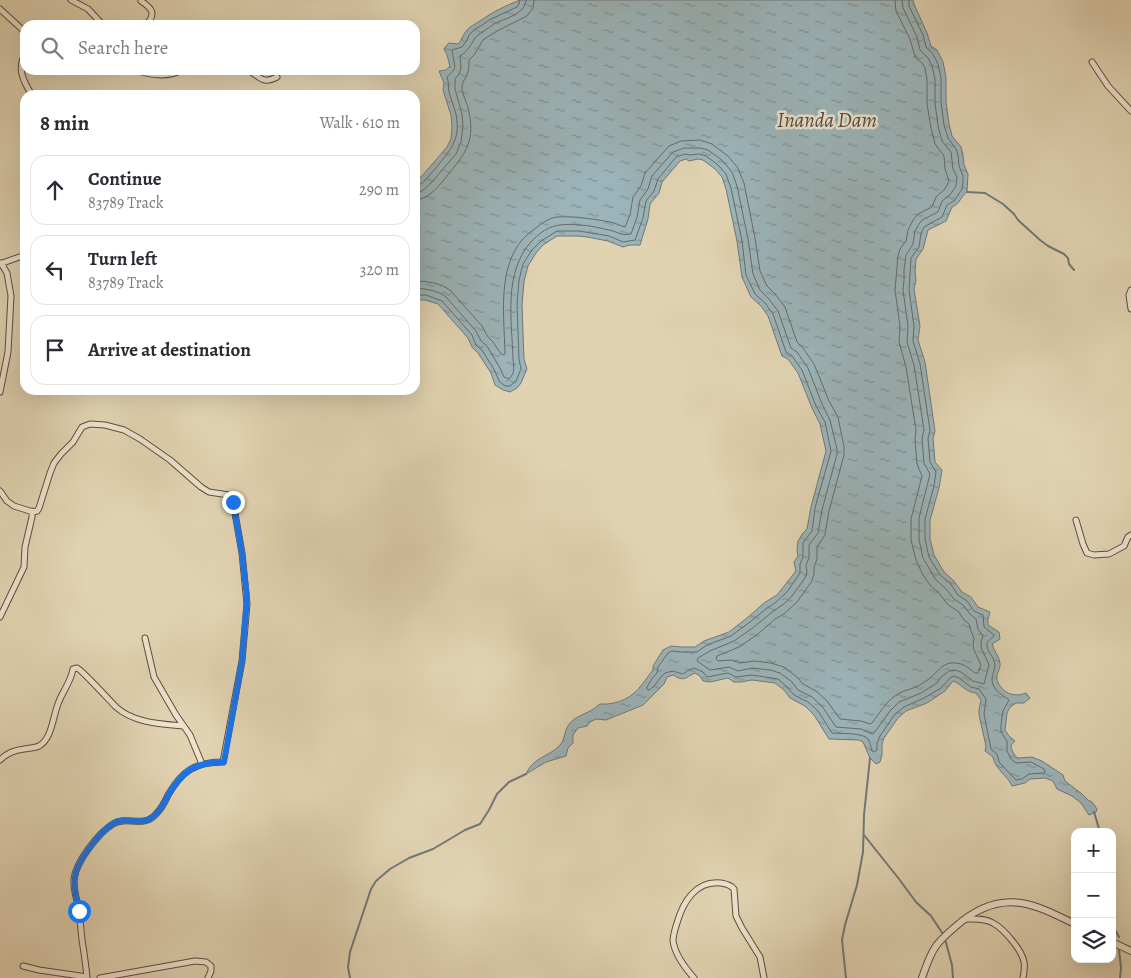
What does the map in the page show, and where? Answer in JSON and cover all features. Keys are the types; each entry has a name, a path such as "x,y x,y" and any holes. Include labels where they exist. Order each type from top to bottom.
{"street":[{"path":"71,0 88,9 98,20"},
{"path":"142,1 152,11 150,20"},
{"path":"0,9 20,27"},
{"path":"93,14 94,20"},
{"path":"1092,62 1108,86 1131,111"},
{"path":"23,75 29,90"},
{"path":"152,75 168,75"},
{"path":"257,75 267,81 277,77"},
{"path":"0,392 8,352 11,296 7,273 1,263 20,257"},
{"path":"1131,290 1129,295 1131,309"},
{"path":"0,491 7,501 14,506 37,511 57,458 73,442 82,427 90,424 118,428 131,434 170,460 208,492 229,495 232,498 242,553 247,598 242,661 224,762 213,762 195,766 183,775 162,807 147,821 125,821 110,826 90,848 77,867 74,884 87,977 23,966"},
{"path":"0,617 24,567 25,547 32,511"},
{"path":"1076,520 1087,553 1094,555 1108,554 1124,546 1128,536 1131,535"},
{"path":"144,638 154,677 193,742 202,764"},
{"path":"0,760 7,754 34,748 42,744 52,727 58,702 73,669 76,668 121,711 128,715 140,720 183,726"},
{"path":"694,978 684,965 675,946 675,930 681,909 691,894 703,886 716,882 730,885 734,889 736,916 760,957 764,978"},
{"path":"922,978 932,953 940,941 981,908 1000,902 1022,903 1040,908 1071,922"},
{"path":"965,919 992,922 1010,938 1024,963 1023,978"},
{"path":"1116,944 1131,950"},
{"path":"100,978 202,961 208,962 211,966 208,978"}],"water":[{"name":"Inanda Dam","path":"520,0 913,0 931,46 937,50 943,62 946,77 946,102 949,124 952,136 961,147 964,165 968,174 967,192 952,207 946,221 928,230 923,249 916,259 914,289 920,326 918,340 925,362 935,431 933,438 935,462 942,470 930,520 930,539 934,555 944,572 962,592 971,597 978,607 990,612 988,625 999,632 1000,639 992,644 1000,663 997,681 1000,686 1015,695 1026,693 1030,698 1024,703 1016,703 1010,707 1007,713 1005,730 1015,741 1011,745 1013,752 1018,758 1032,757 1042,761 1063,775 1065,781 1092,802 1097,809 1096,812 1089,815 1081,803 1072,796 1057,789 1053,781 1045,778 1030,779 1025,783 1012,786 996,765 993,757 985,751 986,746 979,715 981,700 976,693 953,681 945,691 927,703 906,711 898,718 884,738 880,762 876,764 870,758 863,742 859,740 829,739 814,715 805,706 790,698 775,683 752,680 734,682 728,678 710,682 703,681 695,673 682,679 673,675 667,677 664,684 643,705 606,720 596,719 587,726 578,728 573,735 573,743 568,748 566,756 546,762 526,774 533,764 561,744 567,728 575,719 600,704 618,702 634,693 653,670 653,666 663,650 671,646 695,647 704,641 729,632 764,603 777,595 796,571 794,562 798,556 798,541 807,529 826,451 820,424 798,373 788,359 782,356 768,316 751,297 742,277 737,241 722,177 703,160 689,161 686,159 680,161 662,182 659,193 650,204 648,219 640,245 623,247 608,241 587,237 557,236 543,245 536,253 528,266 524,281 522,305 524,359 527,369 521,383 510,392 495,385 491,373 472,347 468,338 438,304 420,300 420,178 447,147 451,139 451,115 443,90 444,83 439,71 446,70 450,66 444,49 449,43 458,44 473,25"}],"waterway":[{"path":"967,192 985,193 1003,204 1040,240 1064,254 1074,270"},
{"path":"846,978 842,940 857,885 863,852 864,815 870,758"},
{"path":"350,978 348,967 350,952 371,889 376,881 390,869 409,858 433,849 465,830 480,824 497,794 509,782 526,774"},
{"path":"1094,812 1099,828"},
{"path":"864,835 916,902 931,916 943,934"},
{"path":"1116,931 1119,937"},
{"path":"945,939 952,965 953,978"},
{"path":"1119,950 1120,978"}],"route":[{"path":"79,911 74,888 75,872 82,858 96,839 114,823 125,821 140,822 152,818 162,807 177,782 189,769 202,764 224,762 242,661 247,598 242,553 233,502"}]}
